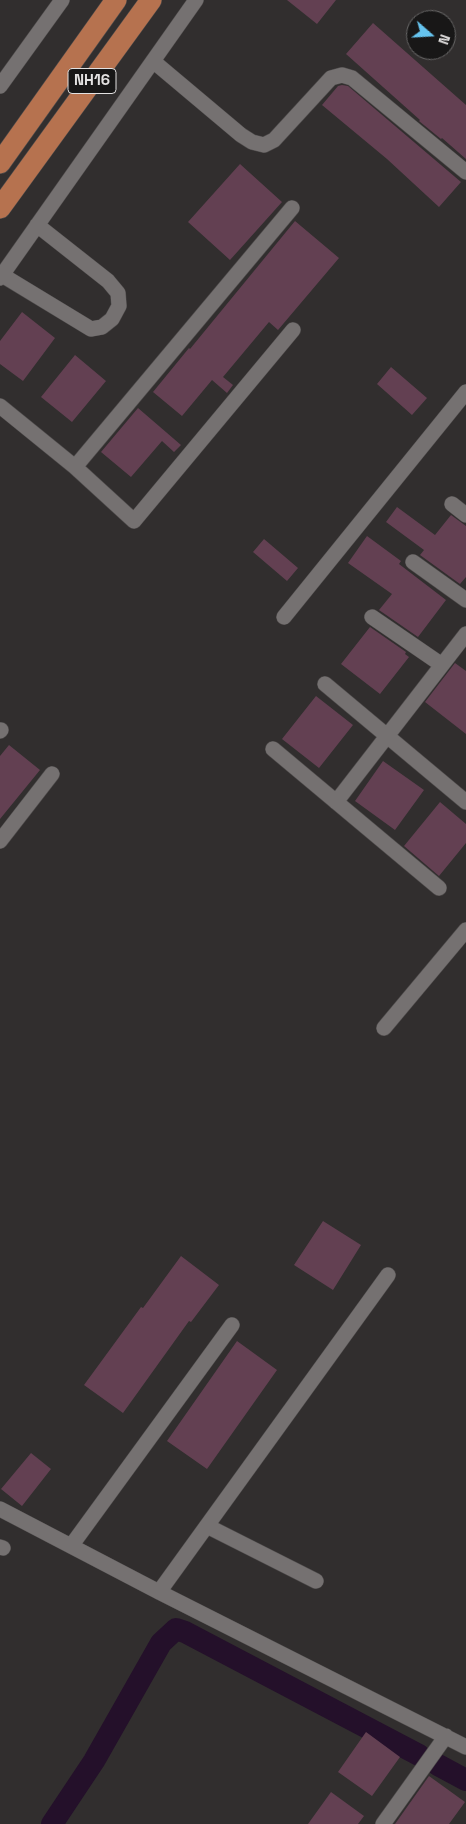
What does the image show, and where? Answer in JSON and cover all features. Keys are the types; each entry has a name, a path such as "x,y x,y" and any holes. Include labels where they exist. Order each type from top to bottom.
{"highway":[{"name":"NH16","path":"6,155 116,0"},
{"name":"NH16","path":"0,208 150,0"}],"street":[{"path":"0,86 62,0"},
{"path":"37,225 108,281 118,293 119,306 112,319 102,327 90,329 1,277 37,225 196,0"},
{"path":"153,61 241,135 252,142 264,145 274,140 331,78 342,75 352,78 466,172"},
{"path":"75,467 292,208"},
{"path":"0,406 75,467 134,521 293,330"},
{"path":"284,617 466,392"},
{"path":"452,504 466,515"},
{"path":"413,562 466,600"},
{"path":"372,617 442,665"},
{"path":"336,802 442,665 465,639"},
{"path":"325,684 466,802"},
{"path":"273,749 439,888"},
{"path":"0,841 52,774"},
{"path":"384,1028 466,930"},
{"path":"159,1592 388,1275"},
{"path":"71,1546 232,1325"},
{"path":"0,1509 159,1592 466,1747"},
{"path":"207,1526 316,1582"},
{"path":"383,1824 446,1736"}],"building":[{"path":"287,0 336,0 317,24"},
{"path":"373,23 406,52 406,60 415,60 466,105 466,159 419,121 346,54"},
{"path":"338,86 348,86 461,182 439,207 387,159 322,105"},
{"path":"240,164 282,202 230,260 188,222"},
{"path":"295,221 339,258 278,330 269,322 223,377 233,385 227,393 212,380 182,416 153,392"},
{"path":"22,312 55,338 23,381 0,364 0,341"},
{"path":"75,355 106,381 72,422 41,397"},
{"path":"391,367 427,398 412,415 377,384"},
{"path":"138,408 181,445 174,452 162,441 131,477 101,452"},
{"path":"397,507 435,535 451,515 466,526 466,577 460,584 420,555 424,550 386,522"},
{"path":"367,536 401,561 399,564 446,600 418,637 379,610 392,594 348,563"},
{"path":"264,539 298,568 287,581 253,552"},
{"path":"370,627 406,652 405,654 409,657 380,694 341,664"},
{"path":"455,663 466,671 466,734 425,702"},
{"path":"316,696 353,725 319,768 282,739"},
{"path":"9,745 40,770 0,819 0,756"},
{"path":"383,761 424,790 395,830 355,801"},
{"path":"440,802 466,824 466,843 439,876 404,846"},
{"path":"323,1221 361,1245 333,1290 294,1265"},
{"path":"181,1256 219,1285 191,1322 189,1321 123,1413 84,1385"},
{"path":"237,1341 277,1370 207,1469 167,1441"},
{"path":"31,1453 51,1469 22,1506 1,1489"},
{"path":"366,1732 400,1757 372,1796 338,1772"},
{"path":"429,1776 465,1802 449,1824 395,1824"},
{"path":"331,1792 364,1816 358,1824 308,1824"}],"waterway":[{"path":"52,1824 94,1761 161,1643 176,1629 419,1755"},
{"path":"438,1765 466,1780"}]}
